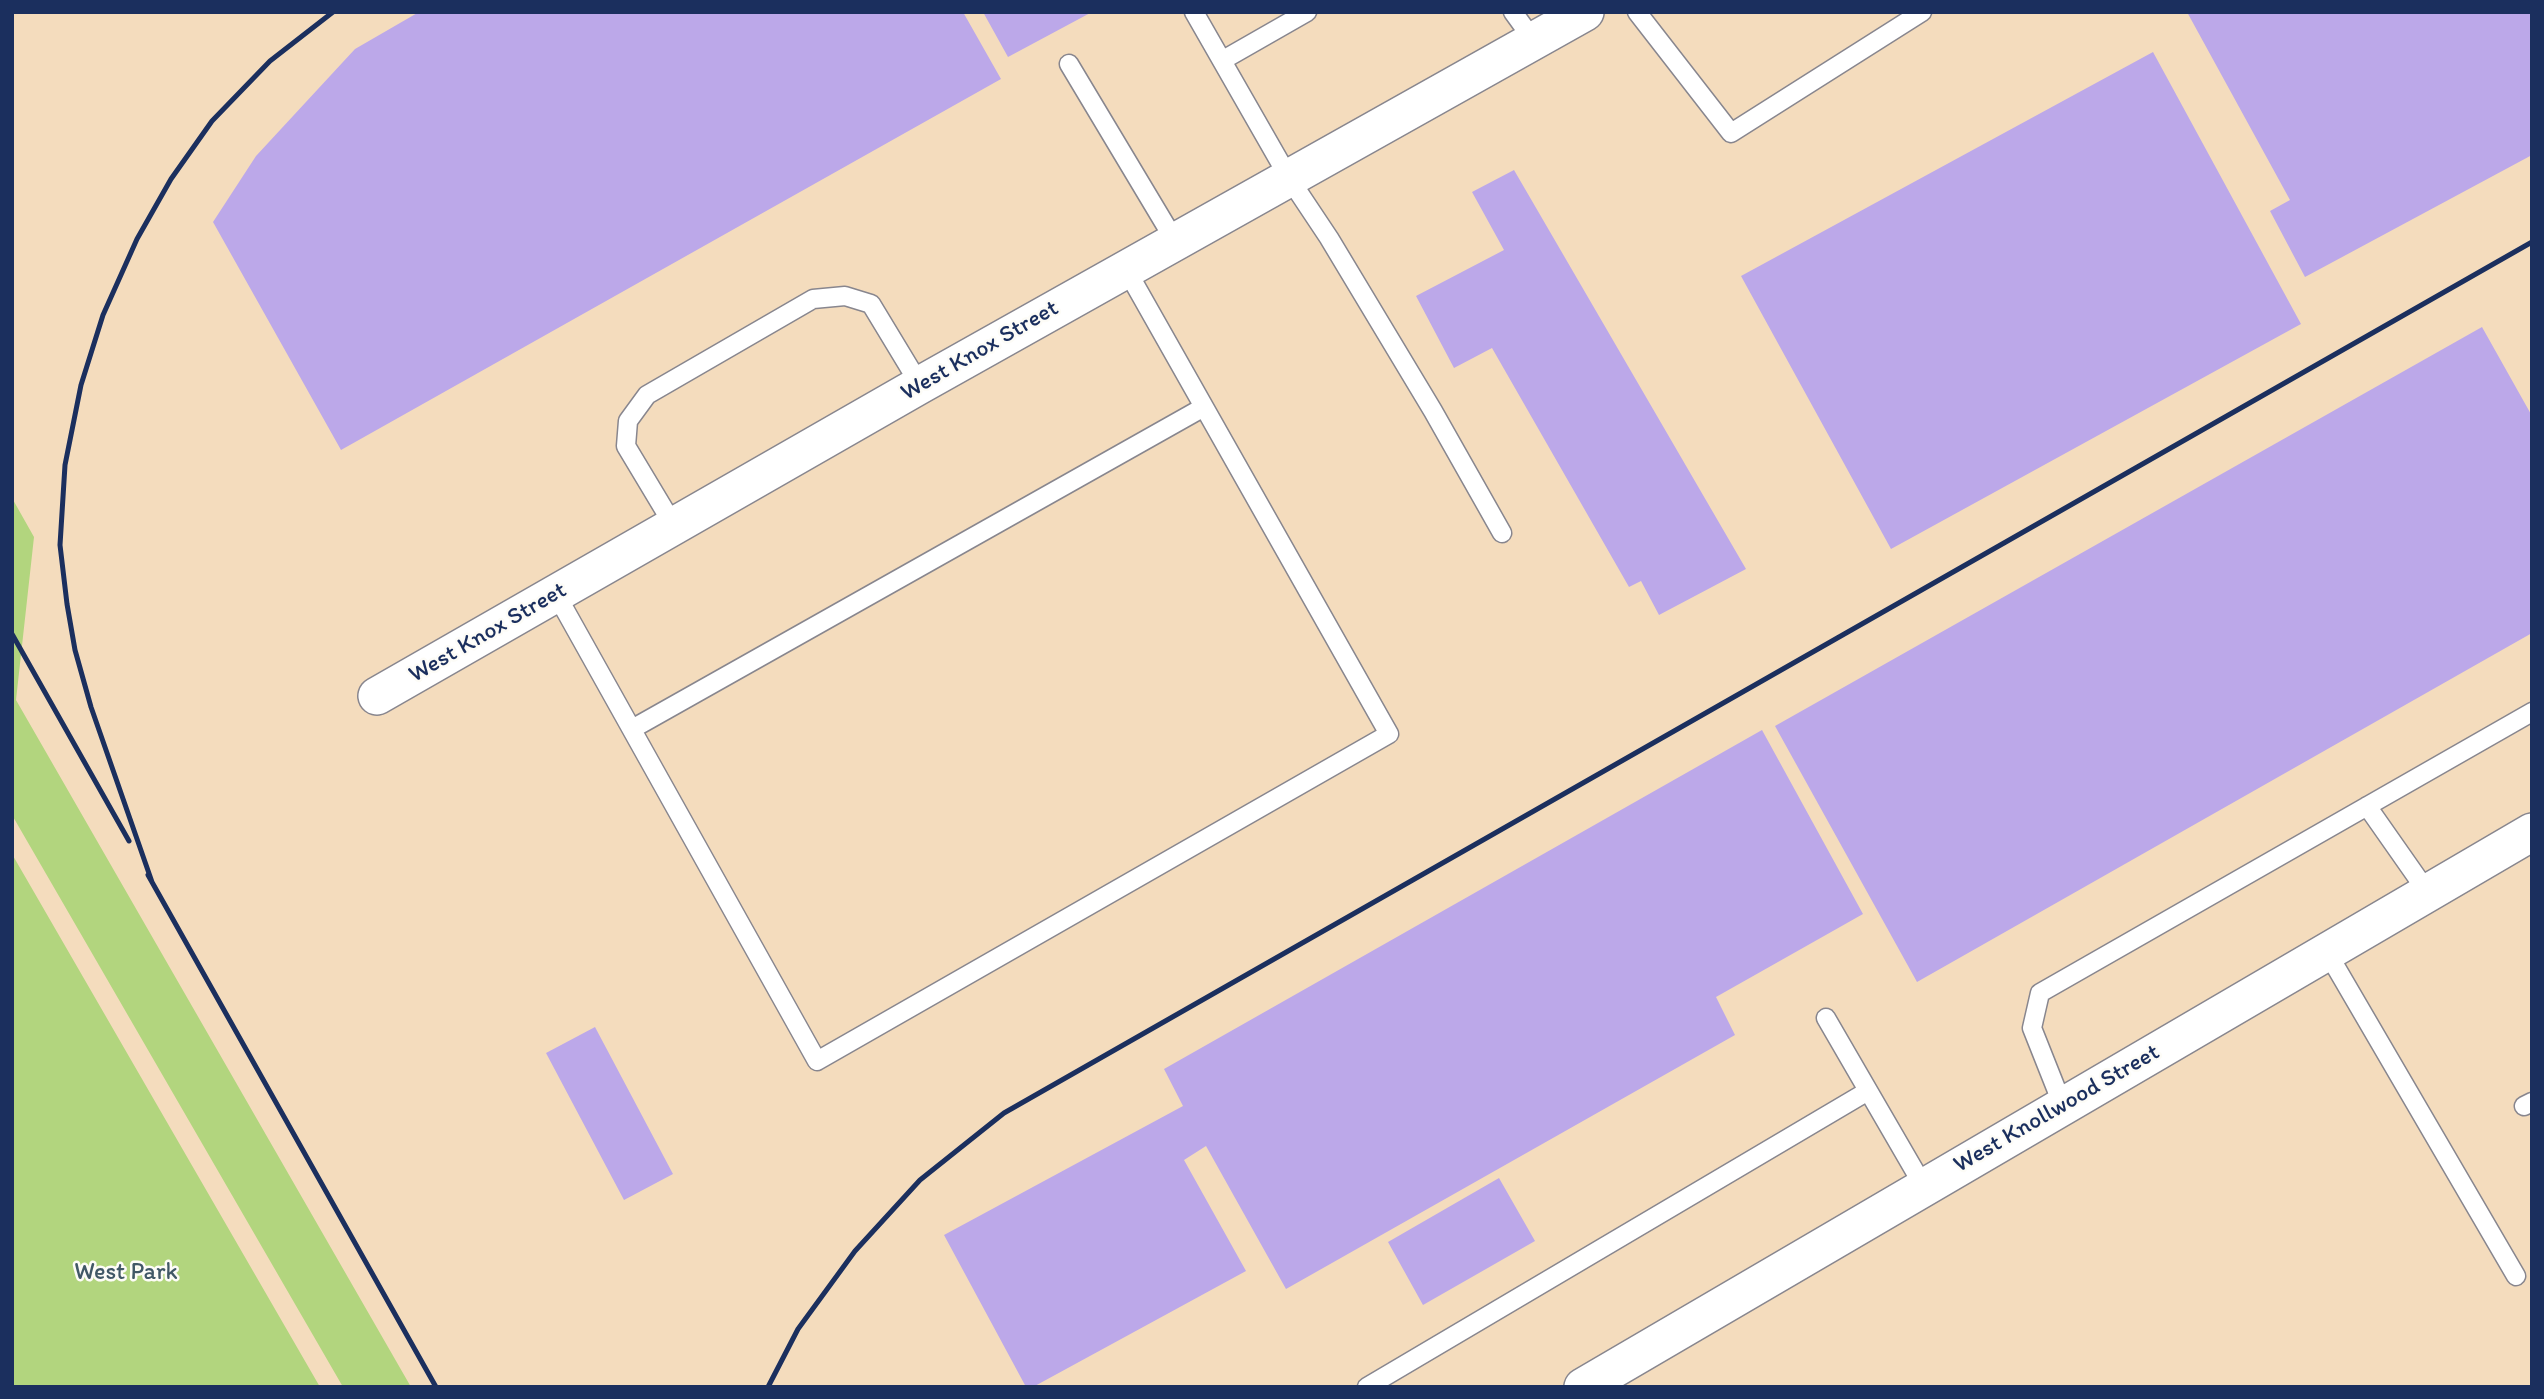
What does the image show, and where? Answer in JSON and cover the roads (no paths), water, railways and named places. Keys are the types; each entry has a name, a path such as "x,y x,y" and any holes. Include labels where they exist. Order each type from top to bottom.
{"street":[{"name":"West Knox Street","path":"377,696 920,385 1289,178 1524,26 1585,12"},
{"name":"West Knollwood Street","path":"1583,1387 2532,832"}],"lane":[{"path":"1194,12 1289,178 1329,238 1502,533"},
{"path":"1223,60 1307,12"},
{"path":"1637,12 1731,132 1922,12"},
{"path":"1069,64 1175,242"},
{"path":"556,594 817,1061 1389,734 1126,269"},
{"path":"674,526 626,446 628,421 647,395 813,299 845,296 871,304 920,385"},
{"path":"632,729 1204,407"},
{"path":"2063,1106 2032,1028 2040,993 2530,716"},
{"path":"2367,806 2428,892"},
{"path":"2327,952 2516,1276"},
{"path":"1826,1018 1924,1187"},
{"path":"1367,1387 1868,1091"}],"railway":[{"path":"152,882 91,707 75,650 67,604 60,545 65,465 81,385 103,315 137,239 171,179 212,121 270,61 333,12"},
{"path":"768,1387 798,1329 855,1251 920,1180 1004,1113 2532,242"},
{"path":"12,634 129,841"},
{"path":"148,875 436,1387"}],"park label":[{"name":"West Park","path":"126,1273"}]}
